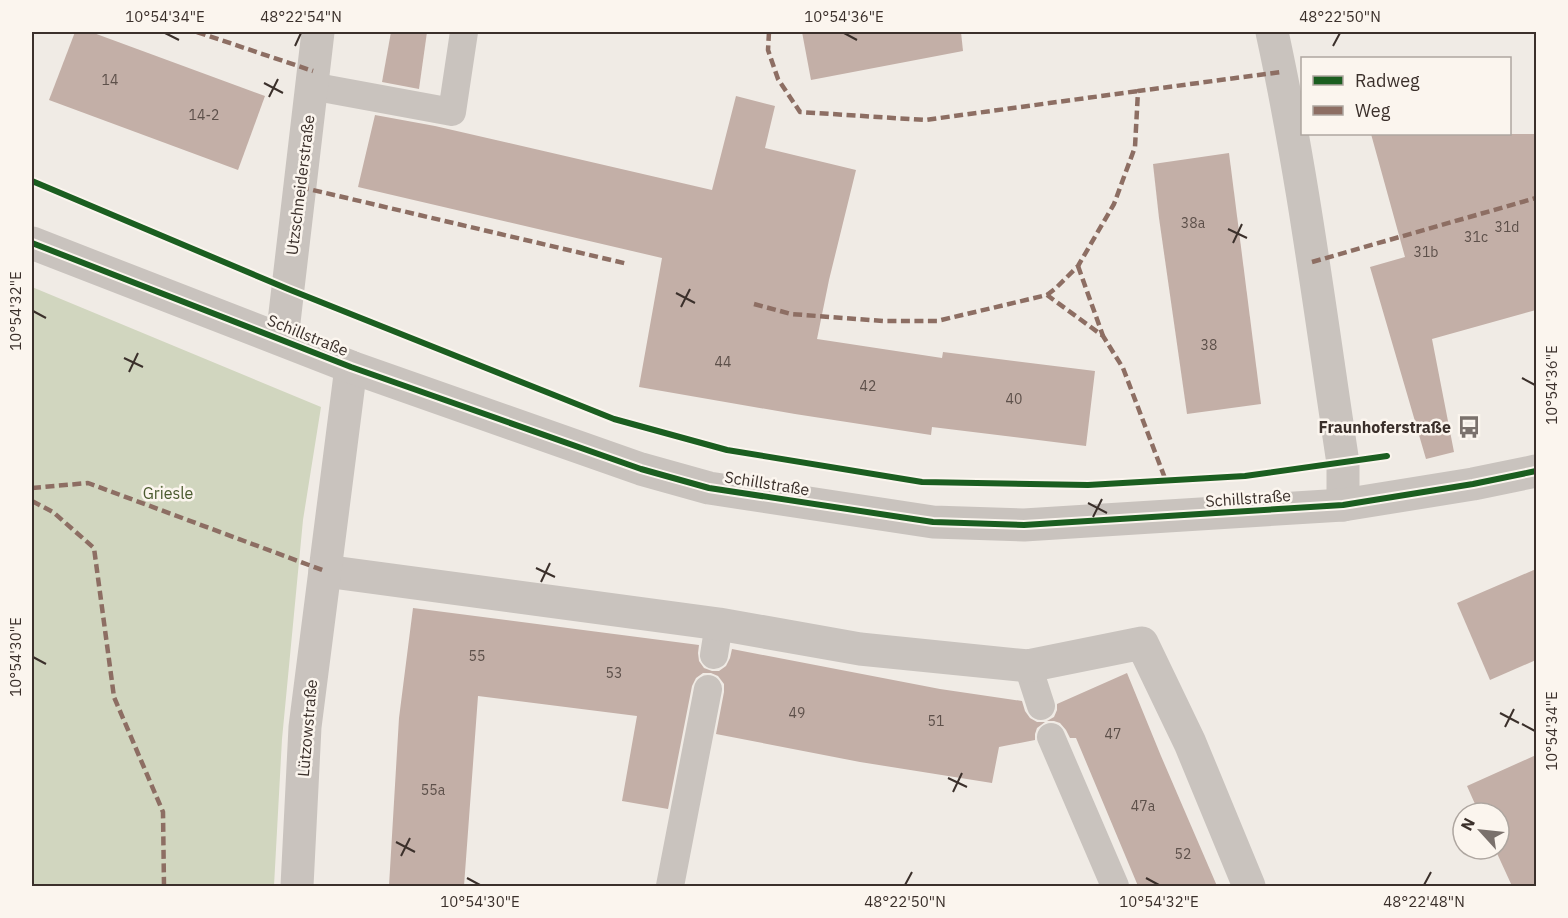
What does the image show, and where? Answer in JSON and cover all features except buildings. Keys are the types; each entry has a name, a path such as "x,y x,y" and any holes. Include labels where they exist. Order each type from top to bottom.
{"street":[{"name":"Utzschneiderstraße","path":"282,339 318,32"},
{"path":"1272,32 1299,179 1343,463 1343,505"},
{"name":"Schillstraße","path":"32,243 351,367 641,469 709,488 933,522 1024,525 1343,505 1473,484 1536,471"},
{"name":"Schillstraße","path":"325,571 351,367"},
{"path":"325,571 716,639 860,649 1028,666 1142,643 1190,743 1249,886"},
{"name":"Lützowstraße","path":"297,886 305,727 325,571"}],"lane":[{"path":"311,86 453,112 464,32"},
{"path":"1028,666 1041,706"},
{"path":"670,886 708,689"},
{"path":"1051,737 1115,886"}],"green space":[{"name":"Griesle","path":"32,287 321,407 303,520 282,739 274,886 32,886"}],"marked path":[{"path":"197,32 313,71"},
{"path":"769,32 768,50 778,79 800,112 925,120 1138,91"},
{"path":"1047,295 1078,266 1114,204 1135,147 1138,91 1281,72"},
{"path":"300,187 628,264"},
{"path":"1312,262 1536,198"},
{"path":"1078,266 1103,336"},
{"path":"754,304 791,314 883,321 937,321 1047,295 1103,336 1123,368 1166,481"},
{"path":"32,488 88,483 325,571"},
{"path":"32,501 53,512 94,548 114,697 163,812 164,886"}],"cycle path":[{"path":"32,181 288,289 614,419 727,450 922,482 1088,485 1245,476 1387,456"},
{"path":"32,243 351,367 641,469 709,488 933,522 1024,525 1343,505 1473,484 1536,471"}],"place":[{"name":"Fraunhoferstraße","path":"1469,427"}]}
